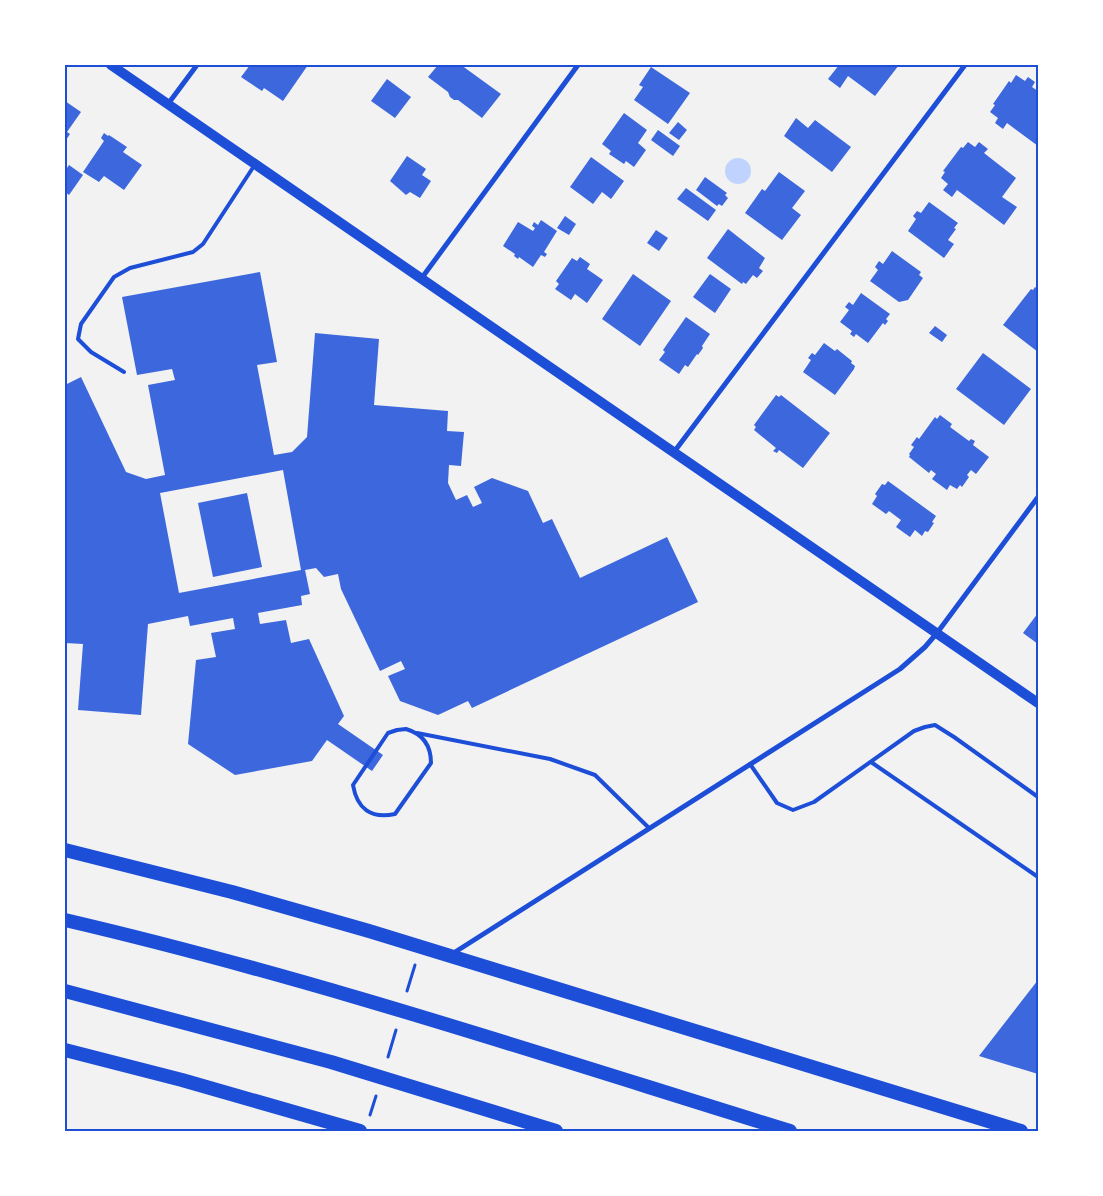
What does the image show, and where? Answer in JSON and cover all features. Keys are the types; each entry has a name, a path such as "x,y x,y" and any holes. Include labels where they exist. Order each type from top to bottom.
{"highway":[{"path":"65,850 232,892 369,931 1021,1131"},
{"path":"65,920 214,958 350,996 790,1131"},
{"path":"65,990 331,1062 556,1131"},
{"path":"65,1050 182,1080 360,1131"}],"main road":[{"path":"111,65 1038,703"}],"street":[{"path":"168,104 197,65"},
{"path":"421,279 578,65"},
{"path":"674,452 965,65"},
{"path":"449,955 900,668 925,647 937,633 1038,497"}],"lane":[{"path":"124,372 91,352 78,339 81,324 114,277 130,268 193,252 203,244 255,164"},
{"path":"750,764 777,803 793,810 814,802 914,731 924,727 935,726 954,737 1038,797"},
{"path":"417,733 428,745 431,753 431,762 395,814 386,816 376,815 367,810 359,804 353,785 388,733 406,729 417,733 550,759 595,775 649,828"},
{"path":"870,762 1038,877"}],"path":[{"path":"407,991 415,964"},
{"path":"388,1057 396,1030"},
{"path":"370,1115 376,1096"}],"water":[{"path":"738,158 747,162 751,171 747,180 738,184 729,180 725,171 729,162"}],"building":[{"path":"250,65 308,65 283,101 264,88 262,91 241,77"},
{"path":"438,65 461,65 501,94 482,118 458,100 450,97 448,92 428,77"},
{"path":"839,65 899,65 875,96 848,76 840,88 828,79"},
{"path":"651,67 690,93 668,124 634,100 643,87 639,85"},
{"path":"1016,75 1025,81 1028,77 1035,82 1032,87 1038,91 1038,146 1007,123 1003,129 995,123 998,118 990,112 995,105 993,104 1009,81 1011,83"},
{"path":"387,79 411,97 395,118 371,101"},
{"path":"65,101 81,112 67,132 70,134 66,140"},
{"path":"624,113 647,130 638,143 646,150 634,167 626,161 624,164 609,154 611,151 602,144"},
{"path":"796,118 808,128 815,120 851,147 832,172 784,136"},
{"path":"678,122 687,130 679,140 669,133"},
{"path":"658,130 680,146 673,156 651,140"},
{"path":"104,133 127,147 123,152 142,165 124,190 104,176 99,182 83,172 104,141 101,138"},
{"path":"968,142 975,147 979,142 988,149 984,153 1016,178 1002,197 1017,207 1004,225 957,190 952,197 943,190 948,184 941,178 945,172 943,171 961,147 963,148"},
{"path":"407,156 426,169 422,175 431,181 420,198 410,192 406,195 390,181"},
{"path":"591,157 624,181 611,199 602,192 593,204 570,187"},
{"path":"69,165 83,175 69,195 65,192 65,171"},
{"path":"779,172 805,191 792,208 801,215 782,240 745,213 762,189 765,191"},
{"path":"705,177 727,193 725,195 728,198 722,206 719,204 717,206 696,190"},
{"path":"686,188 716,210 708,221 677,199"},
{"path":"929,202 958,223 948,240 954,244 944,258 908,231 916,219 913,216 917,211 921,213"},
{"path":"565,216 576,224 569,235 557,228"},
{"path":"541,220 557,231 544,252 547,254 545,257 541,255 533,267 519,257 518,259 514,256 515,254 503,246 518,222 533,231 535,228 532,226 534,222 538,225"},
{"path":"728,229 765,258 759,268 763,271 757,278 753,275 746,284 743,282 742,284 707,258"},
{"path":"656,230 668,238 659,251 647,243"},
{"path":"892,251 921,272 919,275 923,278 908,300 899,302 870,281 878,270 875,267 879,261 883,264"},
{"path":"580,257 590,264 587,269 603,280 587,303 575,294 571,300 555,289 559,284 556,281 572,258 577,261"},
{"path":"260,272 277,362 257,365 274,455 292,452 307,437 315,333 379,339 374,405 448,411 447,431 464,432 461,466 449,465 448,483 456,500 467,495 473,507 482,503 474,487 492,478 528,491 543,523 552,519 580,578 667,537 698,602 472,708 468,701 438,715 400,701 388,676 405,669 401,661 380,671 341,589 338,574 324,577 316,568 305,570 310,594 301,596 302,605 258,613 260,624 286,620 291,643 309,639 344,716 338,724 383,755 372,771 327,740 312,761 235,775 188,744 196,660 216,657 211,633 235,629 233,618 190,626 188,616 148,624 141,715 78,710 83,644 65,643 65,385 81,377 126,472 146,479 165,475 148,385 175,380 172,369 137,375 122,297","holes":["283,470 301,570 179,593 160,493"]},
{"path":"633,274 671,301 640,346 602,319"},
{"path":"710,274 731,289 715,313 693,297"},
{"path":"1035,287 1038,289 1038,352 1003,325 1031,289 1033,290"},
{"path":"861,293 890,314 886,319 888,321 885,325 883,323 868,343 856,334 854,337 850,334 852,331 840,322 849,310 845,307 849,302 853,305"},
{"path":"686,317 710,334 698,355 688,367 685,365 679,374 659,360 665,352 663,350"},
{"path":"935,326 947,335 942,342 929,333"},
{"path":"824,343 835,351 837,349 852,361 851,363 855,366 835,395 803,372 811,360 808,358 812,353 815,355"},
{"path":"983,353 1031,389 1004,425 956,389"},
{"path":"776,395 779,397 781,395 830,433 803,468 779,450 777,453 773,451 776,448 754,430 756,427 754,425"},
{"path":"940,415 952,424 950,427 969,441 971,439 975,441 973,445 989,457 976,474 971,470 967,475 969,477 962,487 960,485 957,489 950,485 947,490 932,479 936,474 931,470 929,473 909,457 914,447 911,445 917,437 919,439 935,417 937,419"},
{"path":"888,481 936,516 928,532 925,531 922,536 915,530 910,537 896,527 901,520 889,511 886,514 872,504 877,496 875,494 882,484 885,485"},
{"path":"247,493 262,567 213,577 198,503"},
{"path":"1038,613 1038,644 1023,633"},
{"path":"1038,980 1038,1074 979,1056"}]}
